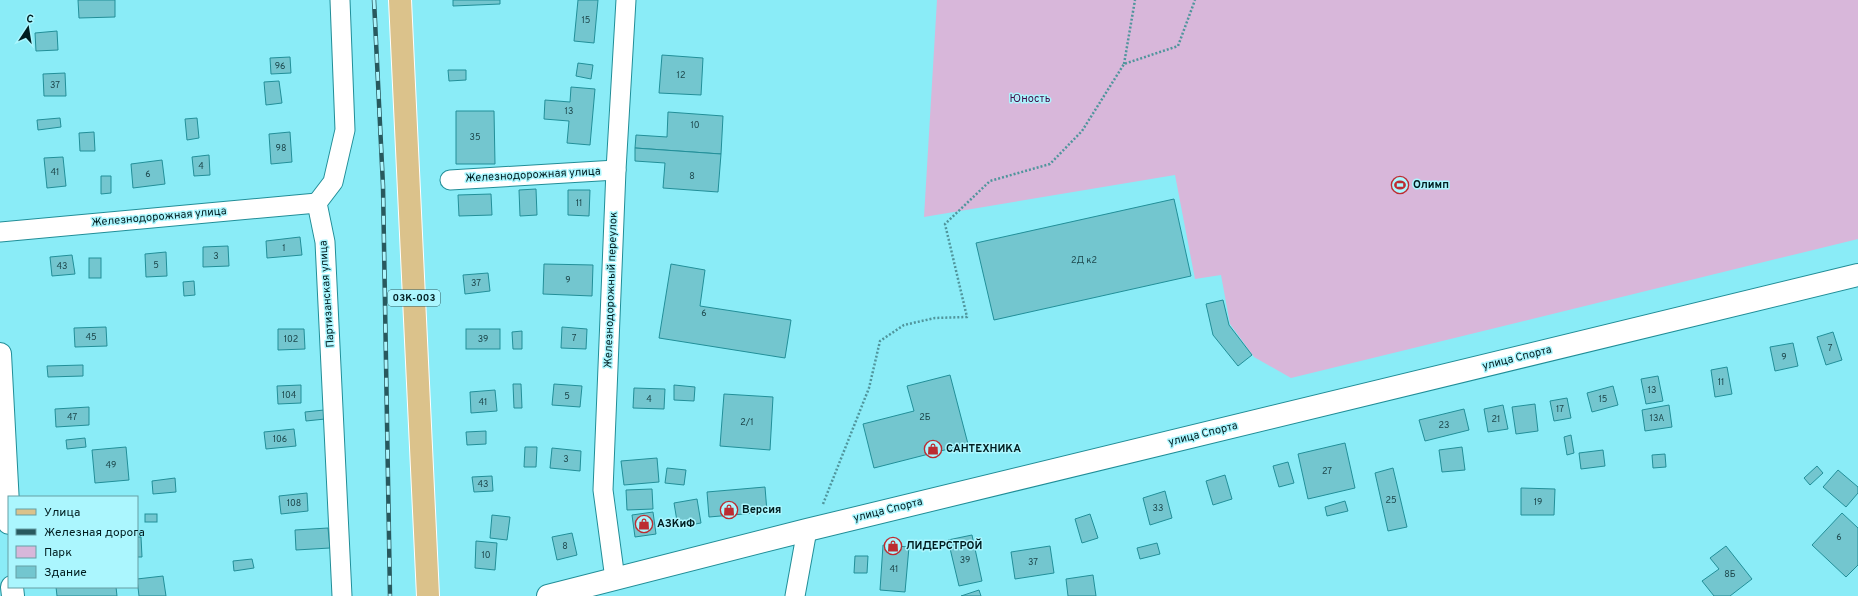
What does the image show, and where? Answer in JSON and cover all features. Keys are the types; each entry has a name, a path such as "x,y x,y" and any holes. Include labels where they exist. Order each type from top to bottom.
{"main road":[{"name":"03К-003","path":"400,0 428,596"}],"street":[{"path":"317,203 333,182 345,130 340,0"},
{"name":"Железнодорожный переулок","path":"615,579 603,490 616,170 626,0"},
{"name":"Железнодорожная улица","path":"450,180 616,170"},
{"name":"Железнодорожная улица","path":"0,232 317,203"},
{"name":"Партизанская улица","path":"317,203 325,242 342,596"},
{"name":"улица Спорта","path":"548,596 807,530 1858,275"},
{"path":"0,354 8,504"},
{"path":"795,596 807,530"}],"path":[{"path":"807,530 825,501 869,388 880,341 904,325 935,318 966,317 945,224 990,181 1050,164 1082,131 1124,64 1135,0"},
{"path":"1124,64 1178,46 1195,0"}],"green space":[{"name":"Юность","path":"937,0 1858,0 1858,239 1291,378 1254,357 1230,324 1221,275 1195,279 1175,175 924,217"}],"building":[{"path":"78,0 115,0 115,17 79,18"},
{"path":"453,0 500,0 500,4 453,6"},
{"path":"578,0 598,0 594,43 574,41"},
{"path":"57,31 58,50 36,51 35,33"},
{"path":"662,55 703,58 701,95 659,93"},
{"path":"290,57 291,73 271,74 270,58"},
{"path":"578,63 593,65 591,79 576,76"},
{"path":"448,70 466,70 466,80 449,81"},
{"path":"65,73 66,96 44,96 43,74"},
{"path":"279,81 282,103 266,105 264,82"},
{"path":"571,87 595,89 590,145 567,143 569,121 544,119 545,100 570,102"},
{"path":"456,111 494,111 495,164 456,164"},
{"path":"668,112 723,116 721,154 635,148 636,135 667,137"},
{"path":"60,118 61,127 38,130 37,120"},
{"path":"197,118 199,138 187,140 185,119"},
{"path":"94,132 95,151 80,151 79,133"},
{"path":"290,132 292,162 271,164 269,134"},
{"path":"635,148 721,154 718,192 663,188 665,163 635,161"},
{"path":"209,155 210,175 194,176 192,157"},
{"path":"63,157 66,186 47,188 44,158"},
{"path":"162,160 165,184 133,188 131,164"},
{"path":"101,176 111,176 111,193 101,194"},
{"path":"536,189 537,215 520,216 519,190"},
{"path":"568,190 590,190 589,216 568,215"},
{"path":"491,194 492,215 459,216 458,195"},
{"path":"1174,199 1191,276 994,320 976,243"},
{"path":"300,237 302,255 267,258 266,241"},
{"path":"228,246 229,266 203,267 203,247"},
{"path":"166,252 167,276 146,277 145,254"},
{"path":"72,255 75,274 52,276 50,257"},
{"path":"89,258 101,258 101,278 89,278"},
{"path":"544,264 593,265 592,296 543,294"},
{"path":"671,264 705,270 700,306 791,320 785,358 659,338"},
{"path":"488,273 490,291 465,294 463,275"},
{"path":"194,281 195,295 184,296 183,282"},
{"path":"1223,300 1229,325 1252,355 1238,366 1213,335 1206,304"},
{"path":"106,327 107,346 75,347 74,328"},
{"path":"562,327 587,329 586,349 561,348"},
{"path":"278,329 304,329 305,349 278,350"},
{"path":"466,329 500,329 500,349 466,349"},
{"path":"522,331 522,349 513,349 512,332"},
{"path":"1833,332 1842,360 1826,365 1817,337"},
{"path":"1793,343 1798,366 1775,371 1770,347"},
{"path":"83,365 83,376 48,377 47,366"},
{"path":"1727,367 1732,394 1715,397 1711,370"},
{"path":"950,375 968,444 874,468 863,424 914,411 907,386"},
{"path":"1658,376 1663,401 1646,404 1641,379"},
{"path":"513,384 521,384 522,408 514,408"},
{"path":"554,384 582,386 580,407 552,405"},
{"path":"301,385 301,403 278,404 277,386"},
{"path":"674,385 695,387 694,401 674,400"},
{"path":"1613,386 1618,405 1592,412 1587,393"},
{"path":"634,388 665,389 664,409 633,408"},
{"path":"495,390 497,411 471,413 470,392"},
{"path":"724,394 773,397 770,450 720,446"},
{"path":"1567,398 1571,418 1554,421 1550,401"},
{"path":"1535,404 1538,431 1516,434 1512,407"},
{"path":"1503,405 1508,429 1488,432 1484,409"},
{"path":"1669,405 1672,427 1645,431 1642,410"},
{"path":"89,407 89,425 56,427 55,409"},
{"path":"1464,409 1469,430 1425,441 1419,420"},
{"path":"324,410 325,419 306,421 305,412"},
{"path":"294,429 296,446 266,449 264,432"},
{"path":"486,431 486,444 467,445 466,432"},
{"path":"1571,435 1574,453 1567,455 1564,437"},
{"path":"85,438 86,447 67,449 66,440"},
{"path":"1345,443 1355,488 1308,499 1298,454"},
{"path":"126,447 129,480 95,483 92,450"},
{"path":"525,447 537,447 536,467 524,467"},
{"path":"1462,447 1465,470 1442,472 1439,450"},
{"path":"552,448 581,451 580,471 550,468"},
{"path":"1603,450 1605,466 1581,469 1579,453"},
{"path":"1665,454 1666,467 1653,468 1652,455"},
{"path":"657,458 659,482 624,485 621,461"},
{"path":"1288,462 1294,483 1279,487 1273,466"},
{"path":"1817,466 1823,473 1810,485 1804,478"},
{"path":"667,468 686,470 684,485 665,483"},
{"path":"1393,468 1407,527 1388,531 1375,473"},
{"path":"1838,470 1858,487 1858,493 1846,507 1823,487"},
{"path":"1225,475 1232,499 1213,505 1206,481"},
{"path":"492,476 493,491 474,492 472,477"},
{"path":"175,478 176,492 153,494 152,481"},
{"path":"765,487 767,512 709,517 707,492"},
{"path":"1521,488 1555,489 1554,515 1521,515"},
{"path":"652,489 653,509 627,510 626,490"},
{"path":"1165,491 1172,518 1150,525 1143,498"},
{"path":"307,493 308,511 281,514 279,496"},
{"path":"697,499 701,523 678,527 674,503"},
{"path":"1345,501 1348,511 1327,516 1325,507"},
{"path":"653,512 656,534 635,537 632,515"},
{"path":"1842,513 1858,528 1858,565 1846,577 1812,545"},
{"path":"145,514 157,514 157,522 145,522"},
{"path":"1090,514 1098,538 1082,543 1075,519"},
{"path":"492,515 510,517 507,540 490,538"},
{"path":"328,528 330,548 296,550 295,530"},
{"path":"572,533 577,555 557,560 552,537"},
{"path":"972,535 982,581 959,586 948,540"},
{"path":"138,537 141,537 142,557 138,557"},
{"path":"476,541 497,543 495,570 475,568"},
{"path":"1157,543 1160,554 1140,559 1137,548"},
{"path":"883,545 909,547 905,592 880,590"},
{"path":"1050,546 1054,573 1015,579 1011,552"},
{"path":"1726,546 1752,579 1730,596 1714,596 1702,581 1719,569 1710,558"},
{"path":"855,556 868,556 867,573 854,573"},
{"path":"252,559 254,568 234,571 233,561"},
{"path":"1093,575 1096,596 1068,596 1066,579"},
{"path":"163,576 166,596 139,596 138,579"},
{"path":"56,588 116,588 117,596 57,596"},
{"path":"979,590 981,596 961,596"}],"railway":[{"path":"374,0 383,186 390,596"}],"place":[{"name":"Олимп","path":"1400,185"},
{"name":"САНТЕХНИКА","path":"933,449"},
{"name":"Версия","path":"729,510"},
{"name":"АЗКиФ","path":"644,524"},
{"name":"ЛИДЕРСТРОЙ","path":"893,546"}]}
